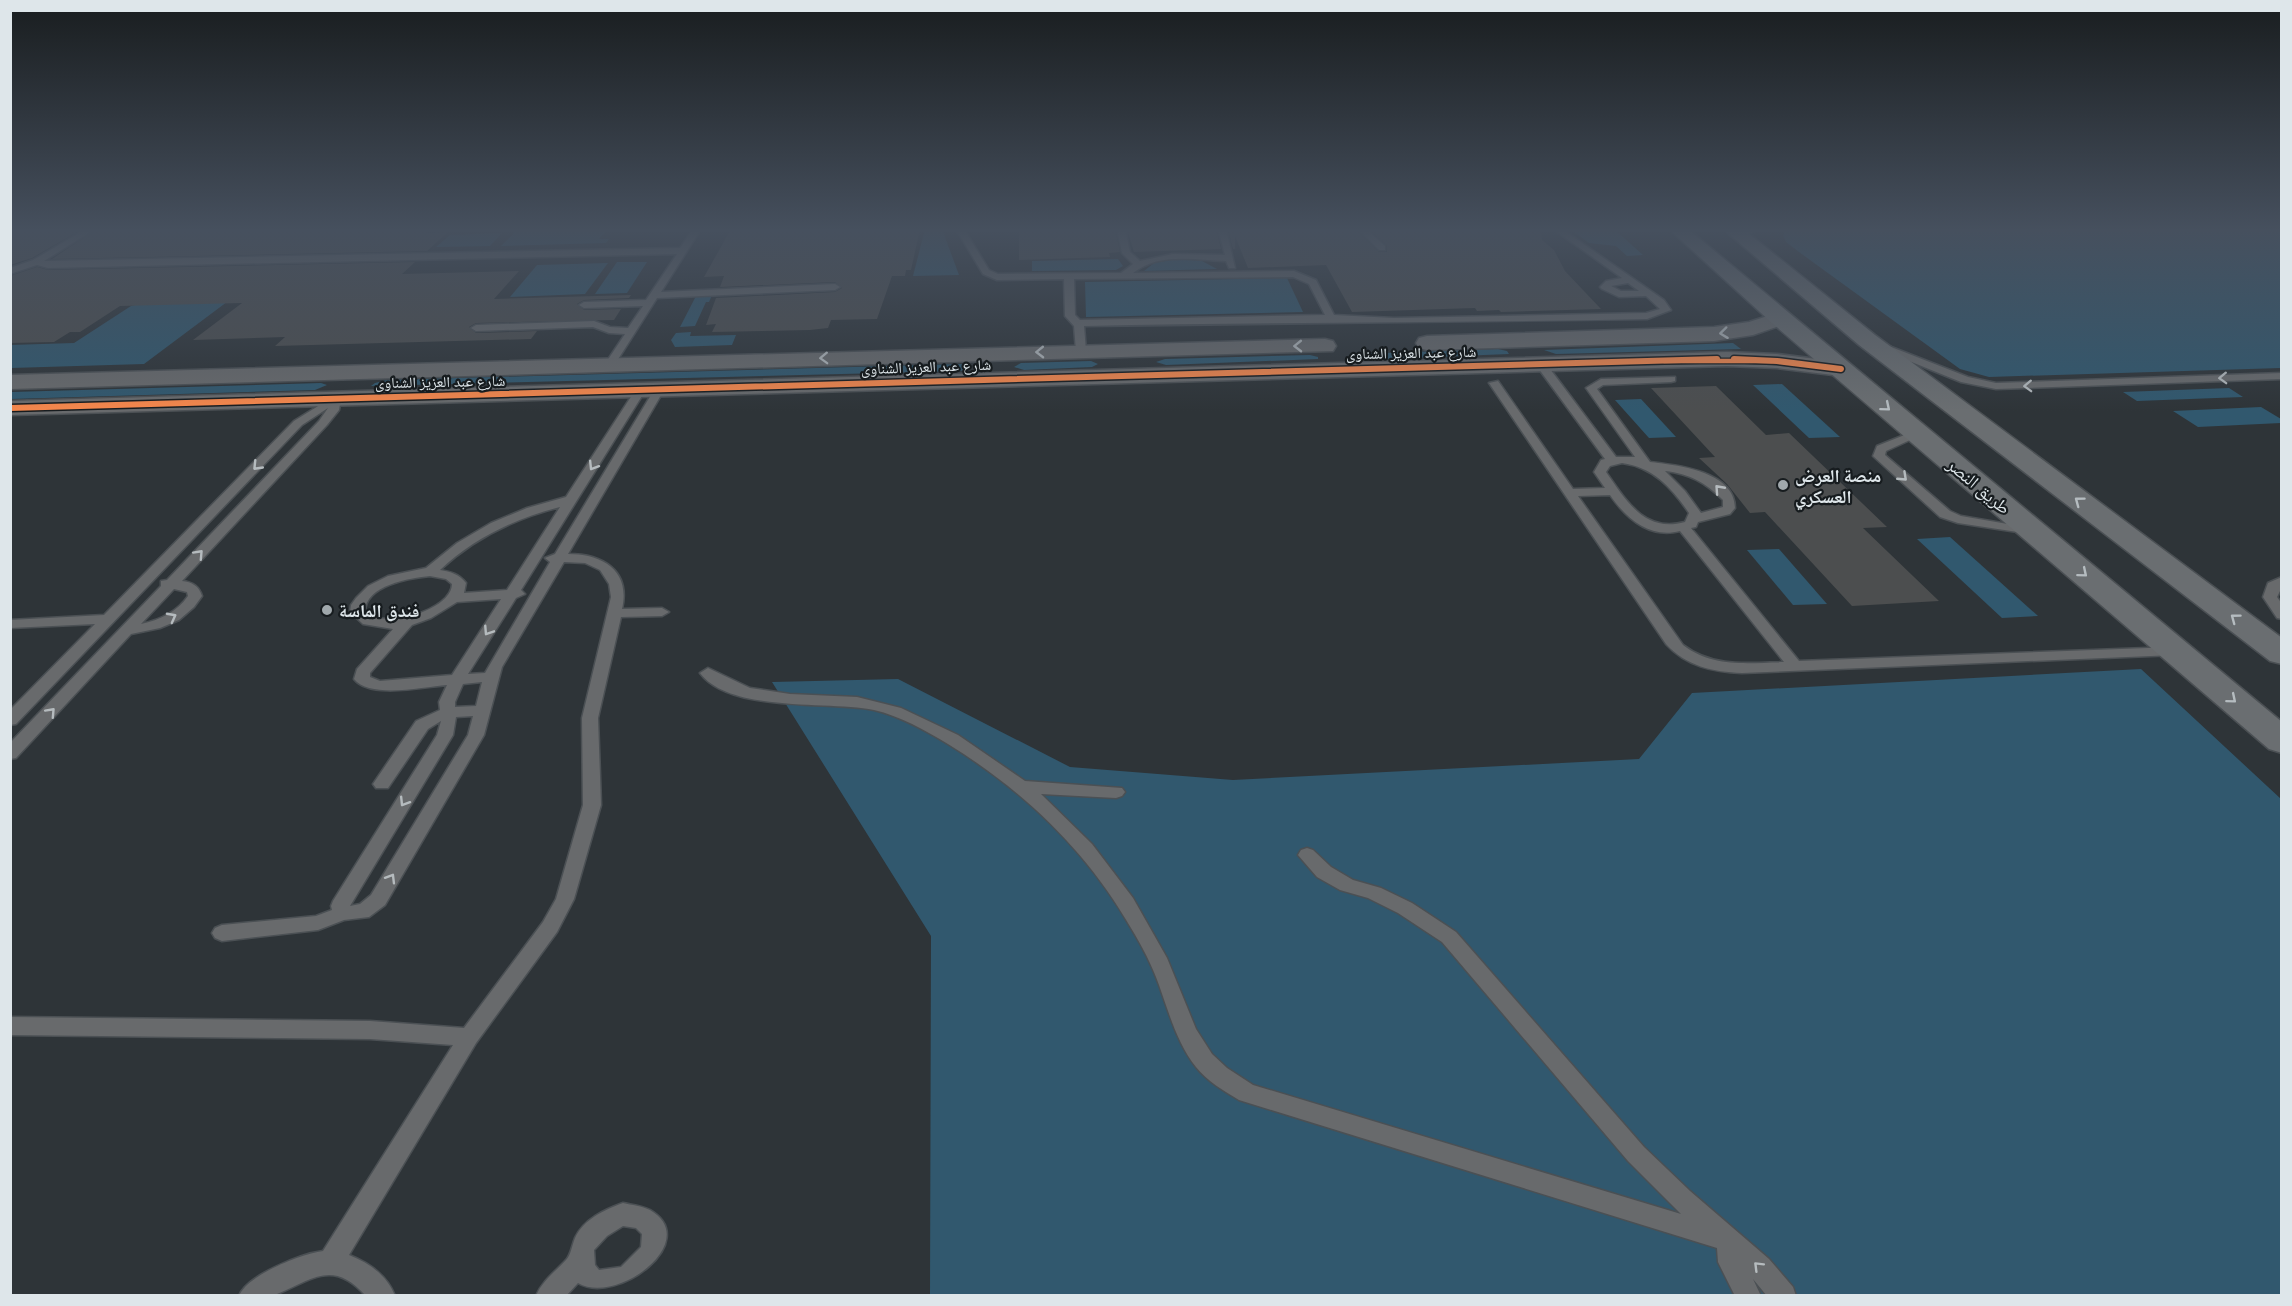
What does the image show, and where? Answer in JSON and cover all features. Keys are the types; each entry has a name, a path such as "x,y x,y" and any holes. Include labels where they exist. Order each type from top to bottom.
{"highway":[{"name":"طريق النصر","path":"1748,290 2282,741"},
{"path":"1810,290 1867,340 2282,654"}],"street":[{"name":"شارع عبد العزيز الشناوى","path":"1407,344 1714,334 1753,328 1780,318"},
{"path":"1522,340 1540,363"},
{"name":"شارع عبد العزيز الشناوى","path":"10,382 1349,345"},
{"path":"1326,346 1337,368"},
{"path":"1131,350 1135,374"},
{"path":"990,378 991,354"},
{"name":"شارع عبد العزيز الشناوى","path":"10,408 1540,363 1757,359 1841,369"},
{"path":"336,398 363,371"}],"lane":[{"path":"610,364 658,290"},
{"path":"584,305 790,290"},
{"path":"1069,290 1070,316 1079,327 1081,351"},
{"path":"1315,290 1331,318"},
{"path":"1611,290 1619,294 1649,293"},
{"path":"1076,322 1331,318 1405,321 1647,316 1663,312 1665,305 1645,290"},
{"path":"476,328 594,324 601,325 606,330 631,331"},
{"path":"1867,340 1965,380 1996,386 2282,376"},
{"path":"1540,363 1612,460"},
{"path":"1671,379 1600,382 1592,385 1591,391 1648,464 1691,508 1689,523 1795,666"},
{"path":"1494,383 1677,649 1700,662 1729,668 2175,651"},
{"path":"343,913 340,906 445,735 449,723 447,702 457,680 569,504 649,390"},
{"path":"222,933 318,923 343,913 355,915 369,909 378,900 476,735 490,677 590,507 649,390"},
{"path":"1560,392 1591,391"},
{"path":"10,754 329,417 336,398"},
{"path":"10,720 305,417 336,398"},
{"path":"1917,433 1881,449 1879,456 1939,511 1958,519 2034,532"},
{"path":"281,441 307,440"},
{"path":"1612,460 1648,464 1691,471 1706,476 1729,500 1729,508 1689,523 1658,527 1634,519 1600,472 1600,467 1612,460"},
{"path":"1570,493 1613,491"},
{"path":"430,572 453,551 490,528 515,516 569,504 590,507"},
{"path":"330,1263 469,1037 550,927 564,899 592,804 590,718 618,597 617,582 611,571 591,561 561,558 534,559"},
{"path":"430,572 453,577 458,583 459,590 455,598 430,616 390,625 366,622 359,617 357,610 358,603 387,581 430,572"},
{"path":"2282,581 2273,586 2270,597 2282,615"},
{"path":"95,633 126,632 163,622 190,605 195,596 193,590 185,585 142,584"},
{"path":"455,598 539,593"},
{"path":"614,613 662,612"},
{"path":"10,624 108,619"},
{"path":"406,623 367,665 362,672 362,679 378,686 490,677"},
{"path":"708,673 718,681 747,693 860,702 897,711 993,766 1021,787 1083,846 1111,882 1137,921 1164,971 1192,1043 1206,1063 1224,1080 1273,1103 1730,1240"},
{"path":"382,784 422,725 447,713 482,711"},
{"path":"1021,787 1116,792"},
{"path":"1307,855 1324,872 1347,885 1374,893 1405,908 1449,937 1636,1154 1682,1199 1760,1268 1784,1296"},
{"path":"10,1026 328,1029 469,1037"},
{"path":"623,1214 638,1215 649,1222 655,1233 653,1249 645,1263 608,1289 586,1275 581,1262 583,1247 592,1232 606,1221 623,1214"},
{"path":"1730,1240 1730,1262 1749,1296"},
{"path":"548,1296 581,1262"},
{"path":"250,1295 291,1272 330,1263 354,1268 383,1296"}],"shaded area":[{"path":"189,290 243,290 144,364 11,368 10,345 74,343 131,306"},
{"path":"516,290 588,290 585,294 510,297"},
{"path":"598,290 629,290 627,293 595,294"},
{"path":"1085,290 1293,290 1303,312 1086,317"},
{"path":"1852,290 2281,290 2281,368 1989,377 1960,369"},
{"path":"712,295 709,302 706,302 695,326 680,327 696,296"},
{"path":"691,332 690,336 736,335 732,345 675,347 671,340 676,333"},
{"path":"1733,343 1741,349 1556,354 1544,350"},
{"path":"1498,349 1507,351 1509,354 1360,360 1350,357 1357,354"},
{"path":"1310,355 1318,359 1166,365 1156,362 1165,359"},
{"path":"1091,361 1098,364 1092,367 1024,370 1014,367 1021,363"},
{"path":"961,364 969,367 961,371 371,386 387,380"},
{"path":"321,383 327,385 315,390 11,399 11,392"},
{"path":"1782,384 1840,437 1809,438 1753,385"},
{"path":"2229,388 2243,397 2137,401 2123,392"},
{"path":"1641,399 1676,437 1649,438 1615,400"},
{"path":"2261,407 2281,419 2281,423 2198,427 2173,411"},
{"path":"1950,537 2038,616 2002,618 1917,539"},
{"path":"1779,549 1827,604 1793,605 1747,550"},
{"path":"2141,669 2281,799 2281,1295 930,1295 931,936 772,682 898,679 1070,767 1233,780 1639,759 1692,693"}],"building":[{"path":"10,290 502,290 494,299 631,295 629,298 584,300 577,304 584,310 621,309 614,320 476,323 469,327 476,333 537,331 531,339 275,346 285,337 193,340 242,303 120,306 80,332 70,332 54,342 10,343"},
{"path":"839,290 887,290 877,319 831,320 828,328 810,330 712,332 716,324 706,325 716,298 835,292"},
{"path":"1340,290 1583,290 1601,309 1501,312 1499,310 1477,311 1475,308 1352,312"},
{"name":"منصة العرض العسكري","path":"1716,386 1766,435 1789,433 1887,527 1863,528 1939,601 1852,606 1765,512 1750,513 1727,484 1699,458 1715,457 1651,388"}],"cycle path":[{"path":"10,408 1727,359 1777,361 1841,369"}],"place":[{"name":"منصة العرض العسكري","path":"1783,485"},
{"name":"فندق الماسة","path":"327,610"}]}
